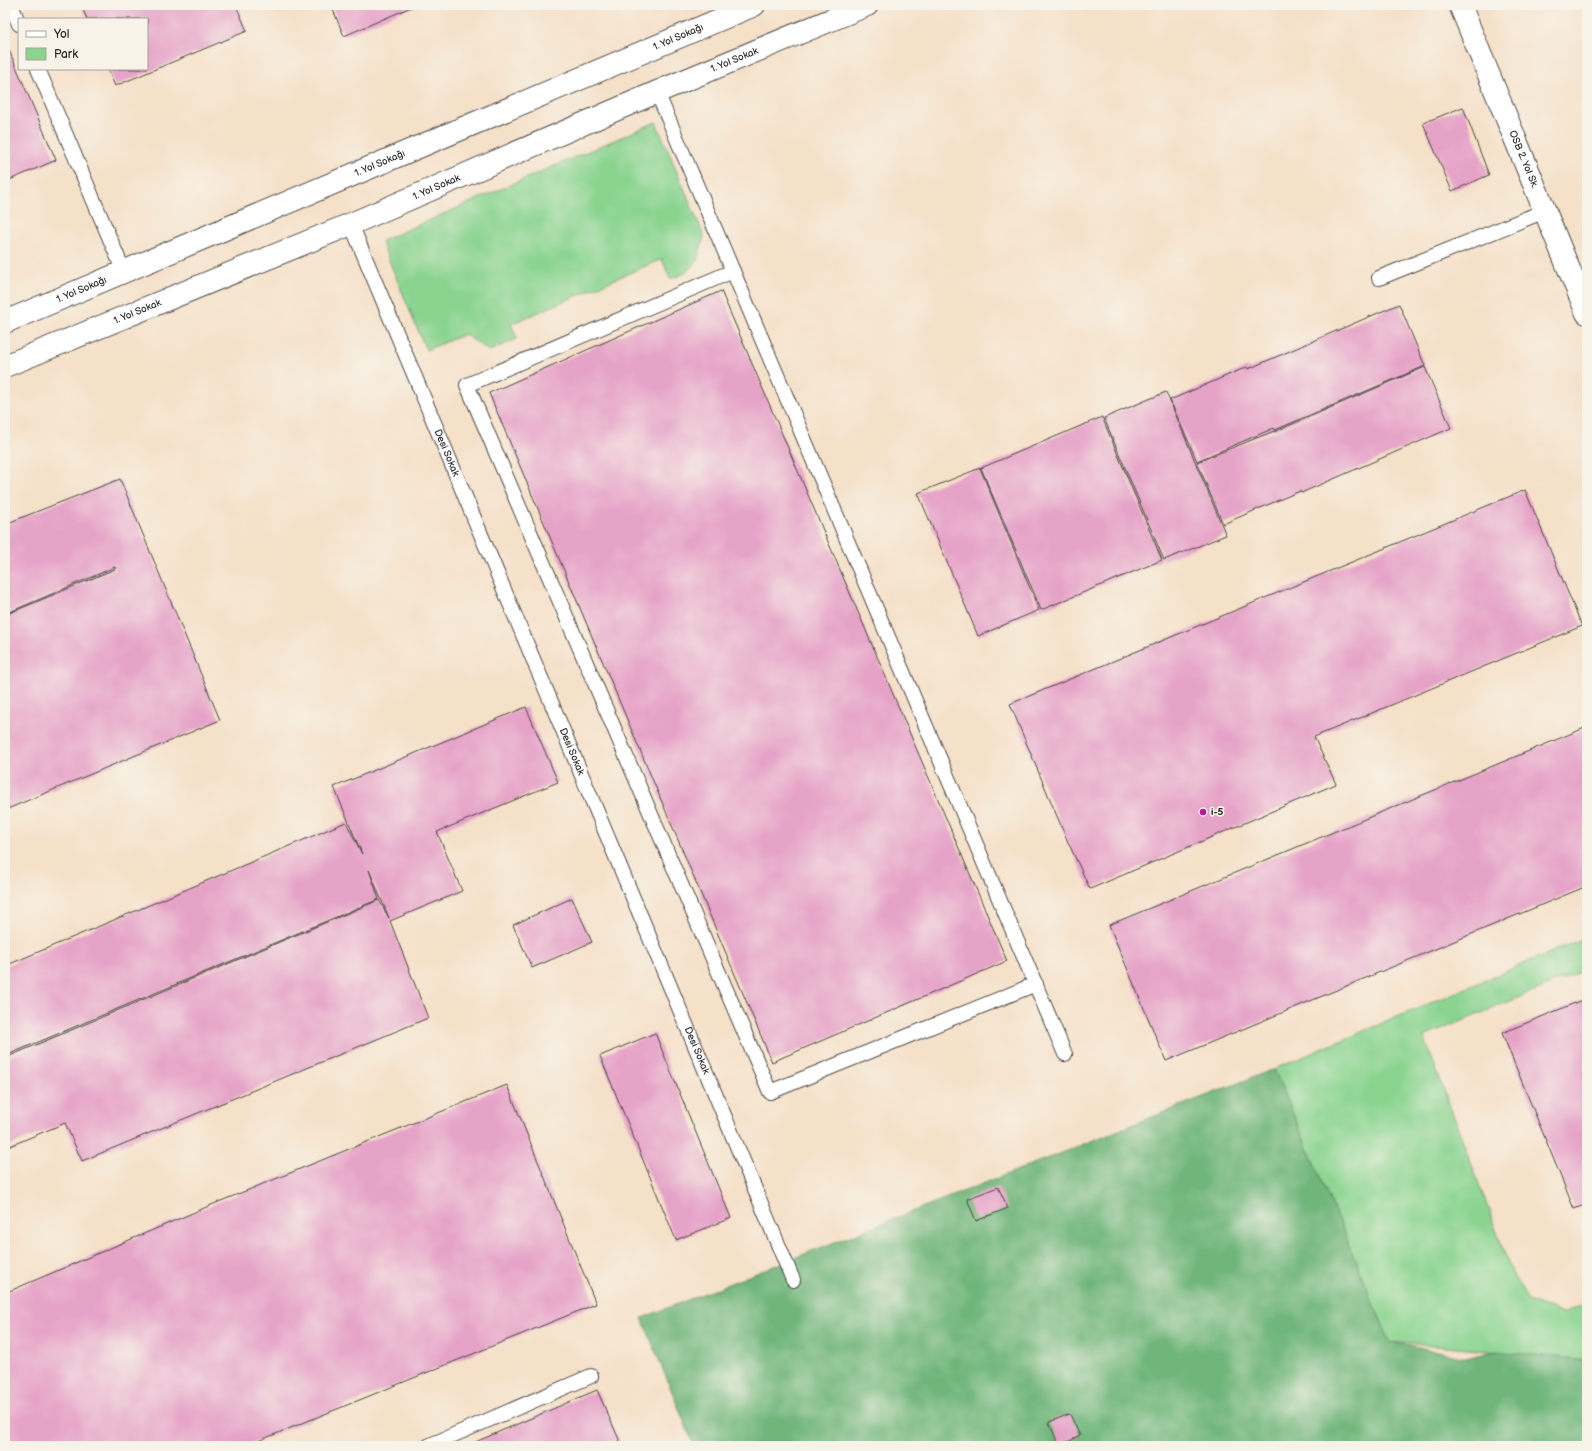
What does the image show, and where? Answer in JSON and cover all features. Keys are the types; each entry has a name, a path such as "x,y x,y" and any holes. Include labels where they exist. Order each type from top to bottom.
{"street":[{"name":"1. Yol Sokağı","path":"5,322 754,5"},
{"name":"1. Yol Sokak","path":"5,366 351,224 657,92 867,5"},
{"name":"OSB 2. Yol Sk.","path":"1460,5 1587,313"}],"lane":[{"path":"11,5 18,22"},
{"path":"38,70 124,272"},
{"path":"657,92 1065,1054"},
{"path":"1379,278 1545,211"},
{"name":"Desi Sokak","path":"351,224 793,1280"},
{"path":"734,271 467,385 770,1092 1036,984"},
{"path":"428,1446 591,1376"}],"green space":[{"path":"656,122 704,236 697,261 685,273 670,279 662,259 511,324 517,339 489,351 465,334 426,350 381,241"},
{"path":"1587,937 1587,969 1424,1037 1514,1278 1528,1300 1562,1313 1587,1303 1587,1360 1390,1342 1274,1069"},
{"path":"1274,1069 1390,1342 1466,1358 1495,1351 1587,1360 1587,1446 694,1446 642,1318"}],"building":[{"path":"81,5 236,5 247,31 115,86 108,70 148,70 148,18 87,18"},
{"path":"331,5 416,5 344,36"},
{"path":"5,41 56,160 5,182"},
{"path":"1463,107 1489,175 1452,191 1423,123"},
{"path":"721,291 1007,961 772,1062 489,393"},
{"path":"1399,304 1425,366 1275,430 1274,428 1197,461 1170,400 1247,367 1248,369"},
{"path":"1425,367 1451,428 1301,493 1300,491 1223,524 1197,462 1274,432"},
{"path":"1166,392 1226,535 1164,560 1104,418"},
{"path":"1102,417 1162,560 1041,610 981,468"},
{"path":"980,468 1039,610 978,636 918,493"},
{"path":"120,479 220,720 5,810 5,615 115,569 115,567 5,614 5,524"},
{"path":"1525,490 1582,626 1314,737 1336,784 1090,889 1067,840 1010,704"},
{"path":"526,707 558,782 437,832 462,891 390,921 428,1018 82,1161 65,1123 5,1148 5,1058 379,900 389,918 369,870 379,899 5,1056 5,966 346,822 362,854 334,787"},
{"path":"1587,727 1587,886 1166,1061 1109,925"},
{"path":"572,898 592,942 532,968 513,925"},
{"path":"1587,998 1587,1204 1574,1209 1502,1033"},
{"path":"655,1033 731,1218 676,1240 600,1056"},
{"path":"507,1085 596,1304 246,1446 5,1446 5,1293 216,1203"},
{"path":"998,1187 1008,1208 976,1221 967,1199"},
{"path":"597,1390 622,1446 466,1446"},
{"path":"1070,1414 1080,1436 1059,1446 1049,1422"}],"place":[{"name":"i-5","path":"1203,812"}]}
